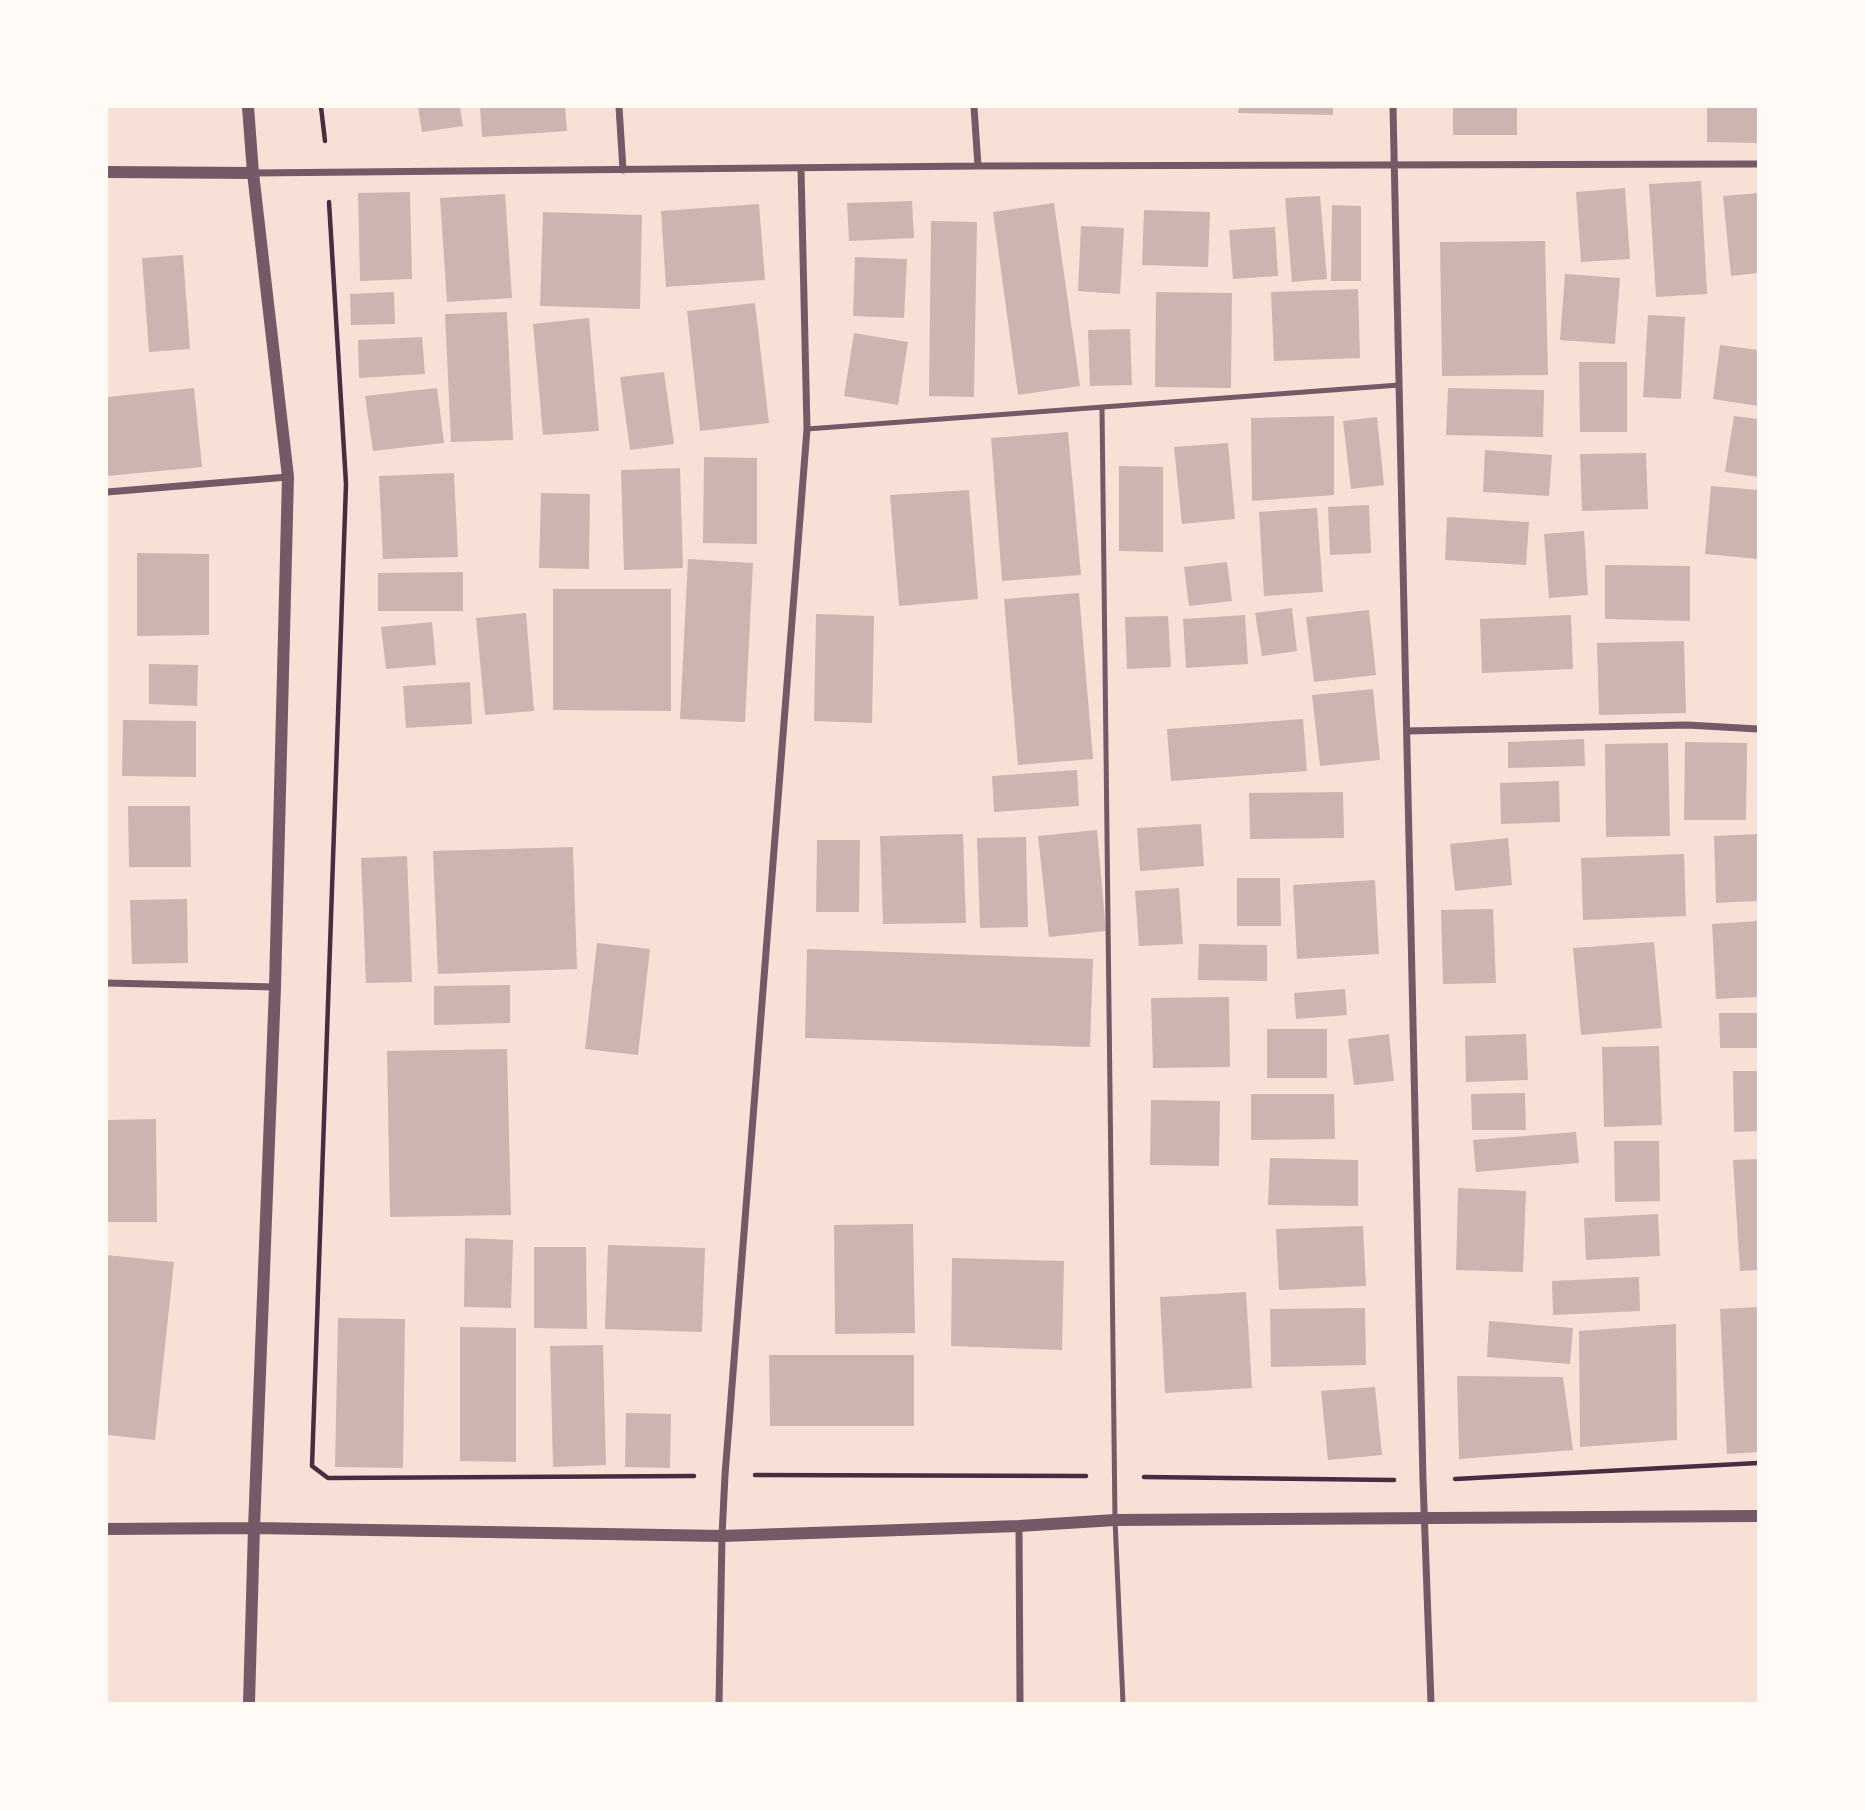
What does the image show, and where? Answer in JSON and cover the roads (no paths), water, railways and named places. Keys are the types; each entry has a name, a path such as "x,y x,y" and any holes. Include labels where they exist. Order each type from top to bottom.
{"street":[{"path":"248,107 253,173 288,477 275,987 249,1703"},
{"path":"619,107 623,170"},
{"path":"974,107 978,166"},
{"path":"1393,107 1423,1480 1431,1703"},
{"path":"107,172 1758,164"},
{"path":"719,1703 725,1475 807,429 802,169"},
{"path":"107,492 288,477"},
{"path":"1407,731 1687,725 1758,729"},
{"path":"107,983 275,987"},
{"path":"107,1529 254,1528 722,1535 1019,1526 1115,1520 1758,1516"},
{"path":"1019,1526 1020,1703"}],"lane":[{"path":"807,429 1399,385"},
{"path":"1102,407 1114,1476 1123,1703"}]}
